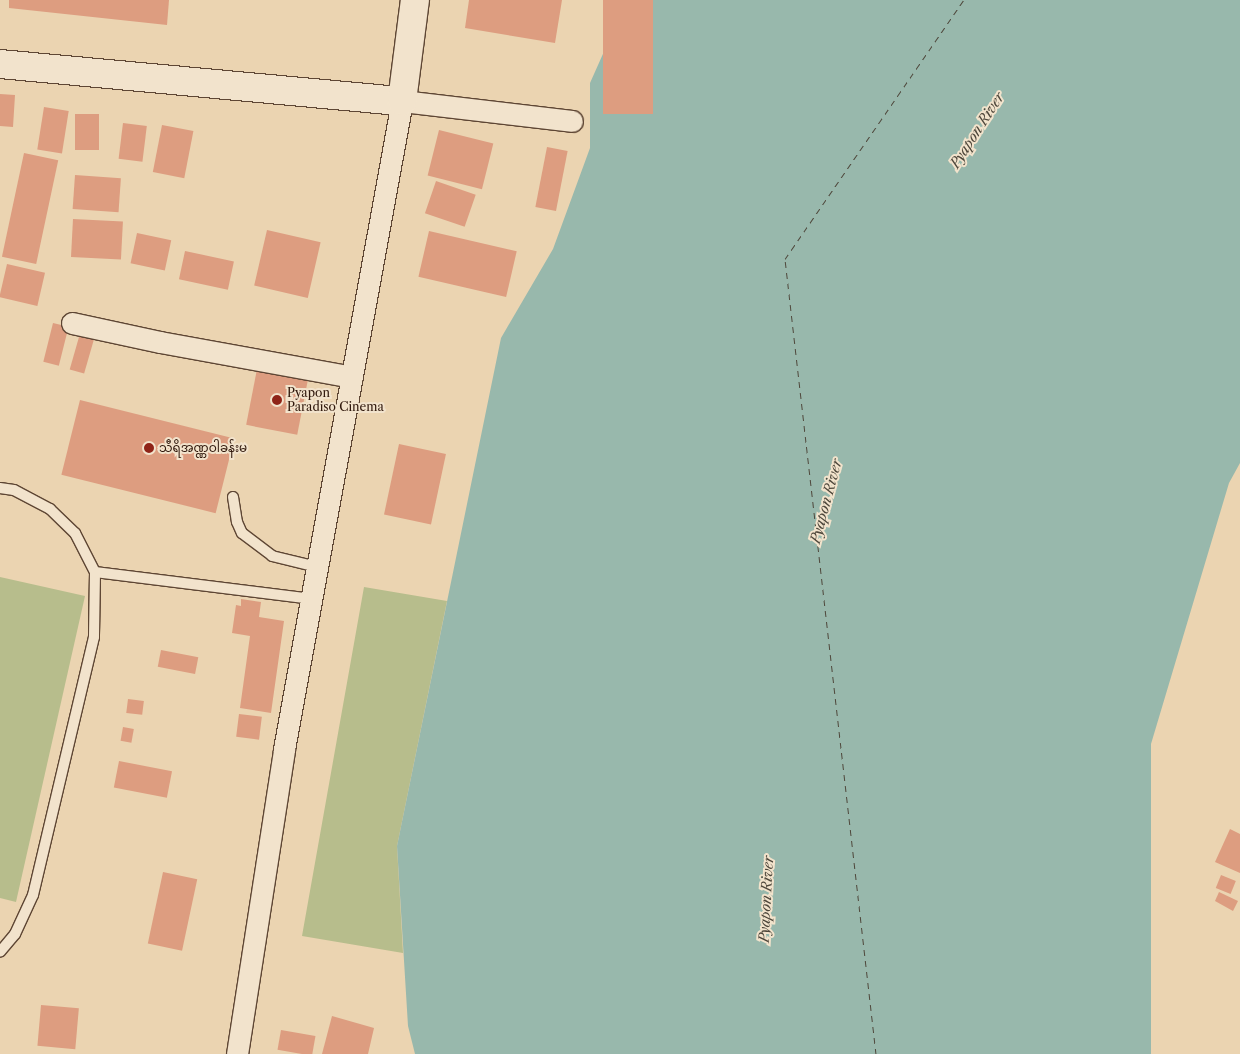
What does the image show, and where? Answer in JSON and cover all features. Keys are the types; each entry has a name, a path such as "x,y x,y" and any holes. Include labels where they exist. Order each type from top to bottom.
{"main road":[{"path":"0,64 402,101 415,0"}],"street":[{"path":"237,1054 284,750 402,101 572,121"},
{"path":"72,323 160,342 352,377"}],"lane":[{"path":"0,488 14,490 50,509 75,533 95,572 94,637 34,895 15,934 0,952"},
{"path":"232,497 237,522 242,532 272,556 317,567"},
{"path":"95,572 312,599"}],"green space":[{"path":"0,577 85,596 16,902 0,898"},
{"path":"364,587 447,601 397,846 403,953 302,936"}],"water":[{"name":"Pyapon River","path":"627,0 1240,0 1240,463 1229,483 1151,744 1151,1054 415,1054 408,1026 397,846 501,338 553,249 590,148 590,83"}],"building":[{"path":"9,0 169,0 167,25 9,8"},
{"path":"469,0 562,0 555,43 465,28"},
{"path":"603,0 653,0 653,114 603,114"},
{"path":"0,94 15,95 13,127 0,126"},
{"path":"44,107 69,111 62,153 37,149"},
{"path":"75,114 99,114 99,150 75,150"},
{"path":"123,123 147,126 142,162 119,159"},
{"path":"162,125 193,131 184,178 153,172"},
{"path":"439,130 493,144 482,189 428,176"},
{"path":"547,147 568,151 556,211 535,207"},
{"path":"24,153 58,160 36,264 2,257"},
{"path":"75,175 121,178 119,212 73,209"},
{"path":"436,181 476,195 465,227 425,213"},
{"path":"73,219 123,222 121,260 71,257"},
{"path":"267,230 321,242 308,298 254,286"},
{"path":"429,231 517,251 506,297 418,277"},
{"path":"137,233 171,240 165,271 131,263"},
{"path":"185,251 234,261 228,290 179,279"},
{"path":"7,264 45,273 37,306 0,297"},
{"path":"53,323 69,327 59,366 43,362"},
{"path":"81,330 95,334 84,374 70,369"},
{"name":"Pyapon Paradiso Cinema","path":"258,364 309,374 297,435 246,425"},
{"path":"80,400 234,438 216,513 61,475"},
{"path":"399,444 446,454 431,524 384,514"},
{"path":"241,599 261,602 259,617 284,621 271,713 240,708 250,636 232,633 236,605 241,606"},
{"path":"161,650 198,657 195,674 158,667"},
{"path":"128,699 144,701 142,715 126,713"},
{"path":"239,714 262,717 259,740 236,737"},
{"path":"123,727 134,729 131,743 121,741"},
{"path":"119,761 172,771 167,798 114,788"},
{"path":"1230,829 1240,834 1240,873 1215,862"},
{"path":"163,872 197,879 182,951 148,943"},
{"path":"1221,875 1236,881 1231,894 1216,888"},
{"path":"1219,892 1238,901 1233,911 1215,901"},
{"path":"41,1005 79,1008 75,1049 37,1046"},
{"path":"332,1016 374,1028 368,1054 322,1054"},
{"path":"281,1030 315,1036 312,1054 278,1050"}],"ferry route":[{"path":"876,1054 785,259 964,0"}],"place":[{"name":"Pyapon Paradiso Cinema","path":"277,400"},
{"name":"သီရိအဏ္ဏဝါခန်းမ","path":"149,448"}]}
